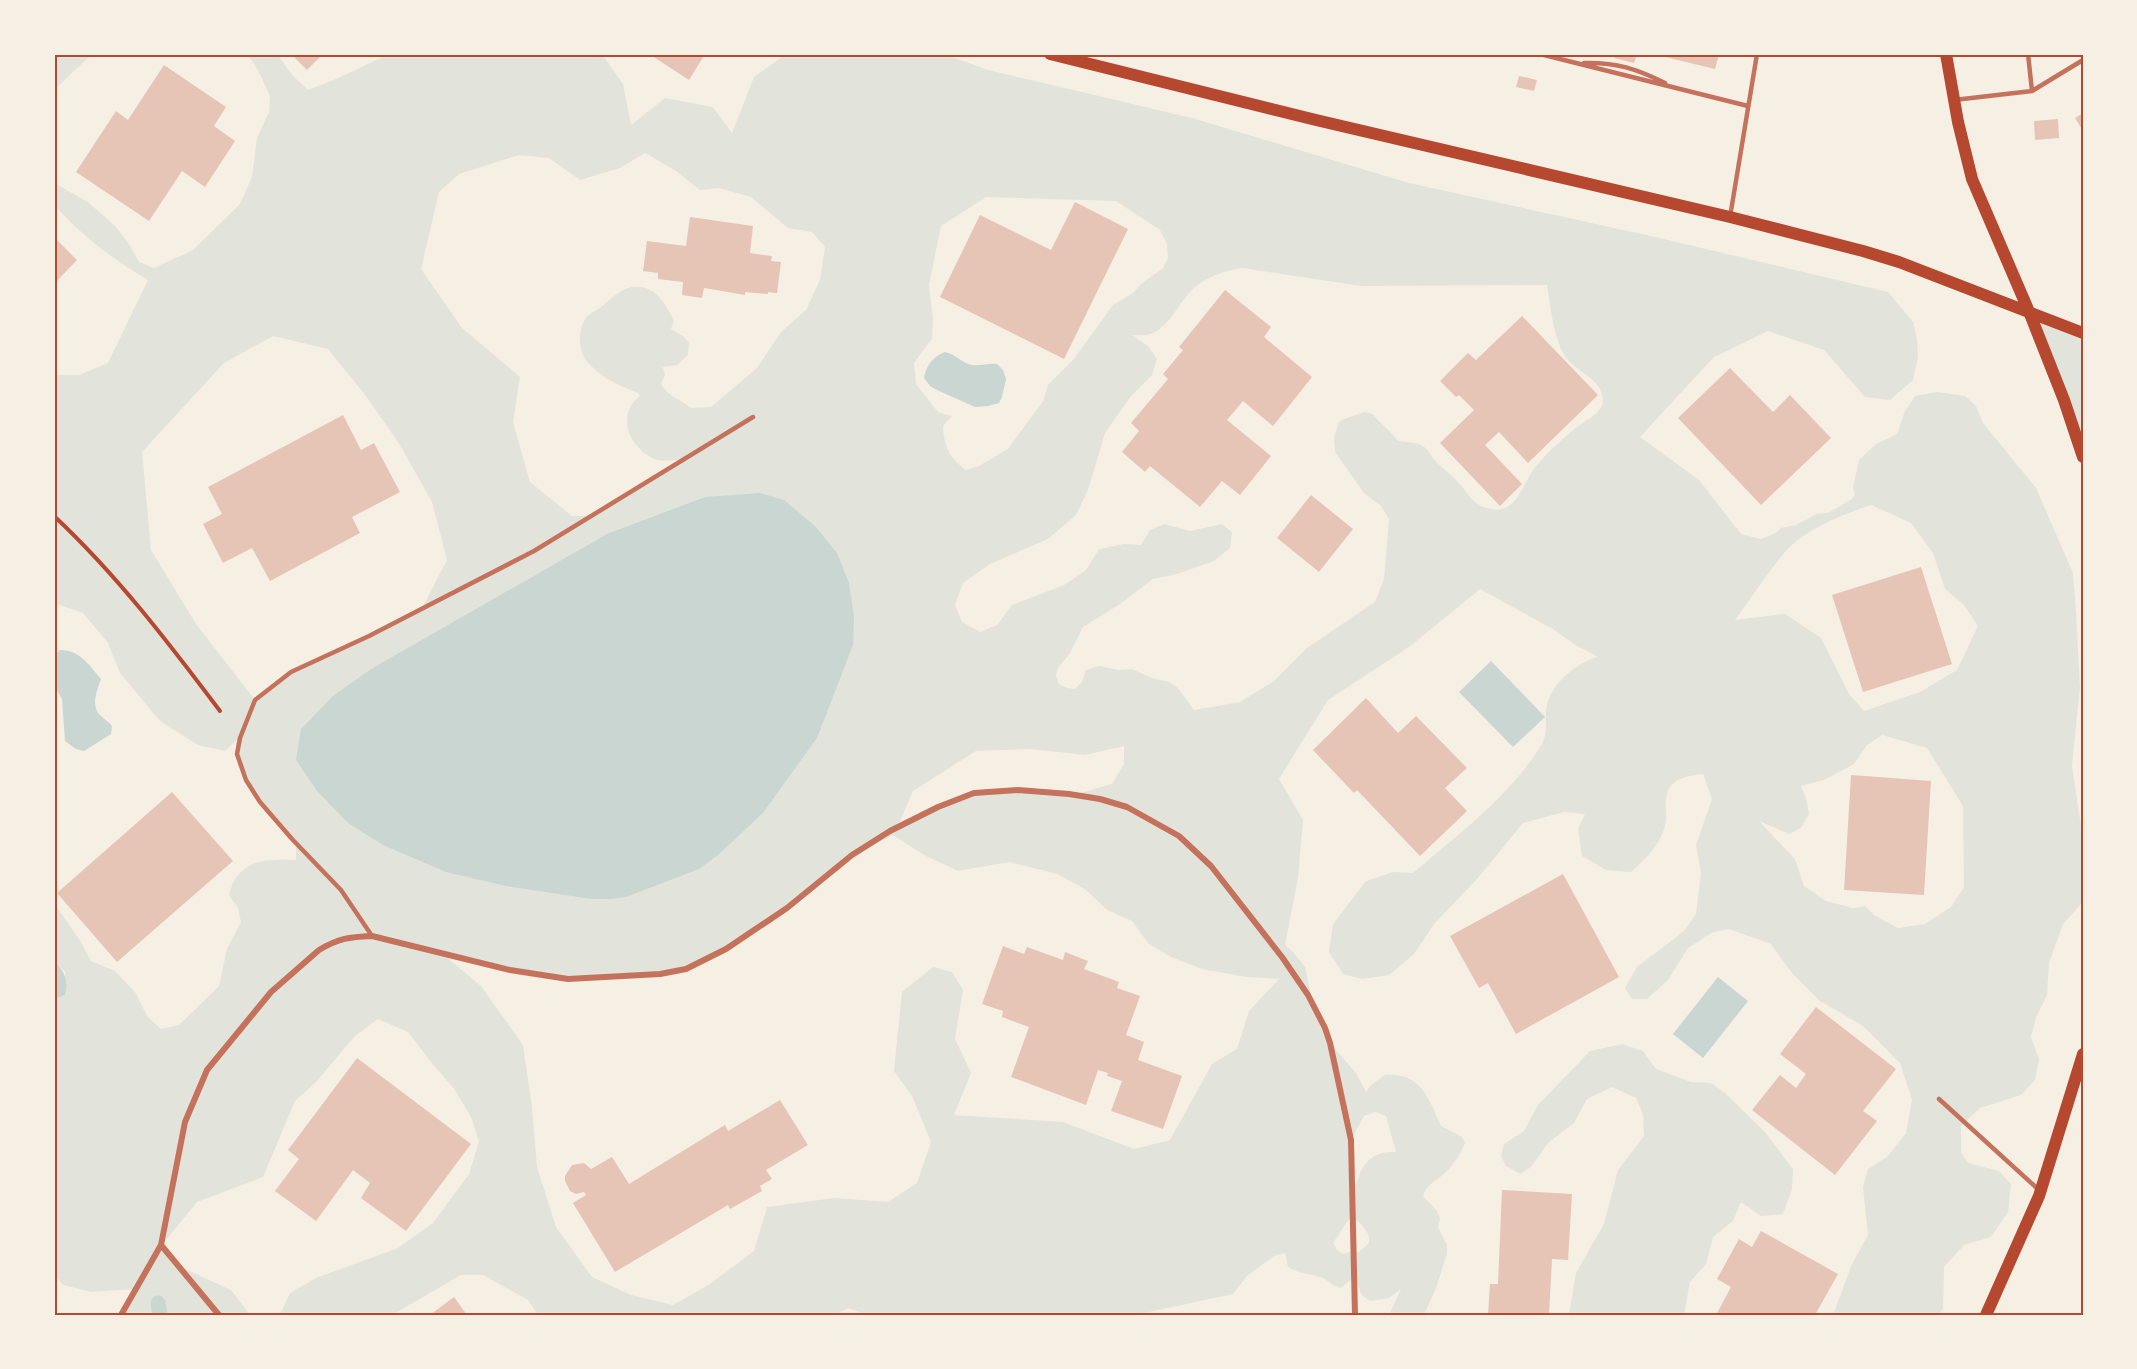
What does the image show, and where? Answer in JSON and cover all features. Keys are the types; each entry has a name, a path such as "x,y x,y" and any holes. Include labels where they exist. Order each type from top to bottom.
{"main road":[{"path":"1050,54 1305,117 1730,217 1899,262 2083,333"},
{"path":"1946,54 1953,100 1972,179 2030,314 2064,400 2083,457"},
{"path":"1986,1315 2041,1191 2083,1054"}],"street":[{"path":"122,1315 160,1245 185,1122 207,1070 271,992 319,950 339,939 351,936 372,936 510,970 568,979 660,974 686,969 726,949 787,908 852,855 890,831 938,807 974,794 1018,790 1100,799 1127,807 1179,836 1211,866 1282,957 1308,995 1330,1043 1351,1140 1355,1315"},
{"path":"160,1245 219,1315"}],"lane":[{"path":"1540,54 1748,106"},
{"path":"1730,217 1757,54"},
{"path":"2028,54 2032,92"},
{"path":"1953,100 2032,92 2083,60"},
{"path":"1576,63 1619,64 1671,87"},
{"path":"372,936 341,890 260,802 246,780 237,754 240,738 255,700 291,672 369,636 534,551 753,417"},
{"path":"1938,1099 2041,1191"}],"path":[{"path":"54,516 87,546 158,628 240,738"}],"shaded area":[{"path":"54,54 92,54 54,90"},
{"path":"247,54 277,54 293,76 308,90 389,54 602,54 623,84 631,125 665,98 713,107 732,133 754,77 786,54 944,54 988,70 1192,118 1409,183 1651,236 1888,292 1913,322 1918,357 1913,380 1890,400 1865,397 1824,350 1768,331 1714,357 1640,437 1699,480 1741,534 1761,539 1816,514 1828,513 1852,499 1855,494 1853,487 1859,460 1876,444 1897,434 1905,411 1915,396 1937,392 1965,396 1976,406 1983,423 2036,488 2073,573 2080,688 2072,766 2083,839 2083,894 2081,904 2063,924 2049,963 2047,995 2036,1018 2031,1037 2039,1059 2035,1080 2021,1095 1980,1108 1961,1126 1961,1152 1968,1163 1999,1171 2011,1184 2008,1212 1991,1237 1964,1245 1944,1267 1943,1309 1938,1315 1833,1315 1852,1264 1868,1235 1863,1187 1868,1169 1887,1157 1906,1133 1912,1100 1900,1063 1863,1026 1820,1001 1792,973 1771,944 1729,929 1713,932 1688,948 1668,980 1647,999 1632,999 1625,988 1637,967 1684,931 1696,914 1701,873 1696,845 1712,799 1703,774 1678,780 1669,788 1666,821 1658,843 1631,872 1606,870 1582,856 1578,829 1585,814 1564,812 1523,823 1477,879 1435,923 1414,954 1389,975 1362,979 1343,974 1329,952 1333,924 1366,881 1393,872 1413,873 1496,800 1526,767 1543,742 1546,731 1547,705 1554,689 1574,669 1598,657 1480,589 1409,647 1328,700 1279,779 1303,820 1298,878 1285,945 1305,967 1311,995 1330,1043 1356,1073 1366,1092 1371,1085 1385,1075 1398,1075 1416,1083 1428,1098 1441,1126 1462,1137 1465,1143 1452,1166 1429,1185 1423,1196 1437,1211 1440,1219 1438,1227 1447,1245 1447,1254 1436,1288 1424,1315 1389,1315 1401,1289 1389,1298 1370,1301 1362,1295 1354,1277 1341,1288 1337,1287 1323,1278 1288,1267 1285,1253 1274,1256 1247,1276 1233,1294 1135,1315 868,1315 848,1308 835,1315 538,1315 528,1300 483,1275 461,1275 392,1315 280,1315 290,1293 316,1278 398,1248 433,1223 469,1174 479,1142 472,1119 455,1090 408,1032 378,1019 354,1037 316,1082 295,1101 263,1177 197,1202 161,1246 179,1266 231,1290 250,1315 121,1315 136,1289 91,1292 63,1285 54,1275 54,999 65,995 65,972 54,960 54,903 91,961 115,971 135,992 147,1016 161,1029 179,1025 219,986 227,949 241,922 238,908 229,895 233,883 239,874 254,864 273,860 296,860 296,843 251,789 239,764 237,753 239,738 225,751 198,745 160,721 120,673 108,643 83,613 54,603 54,375 79,375 108,363 148,280 98,246 64,216 54,204 54,183 88,202 115,226 139,262 154,268 193,250 240,204 252,177 257,138 269,112 270,96 258,70","holes":["645,153 676,171 700,190 719,188 751,197 788,228 812,232 825,247 820,280 806,310 781,332 757,368 711,407 691,408 670,394 661,384 665,375 663,367 677,365 688,355 689,343 683,336 671,329 674,320 663,302 653,292 641,287 628,288 585,319 580,343 586,360 606,378 640,396 628,411 628,429 631,437 644,452 655,459 680,460 590,516 572,516 530,482 513,422 520,377 462,328 421,269 439,192 459,174 519,155 549,158 580,180 620,168","986,197 1116,201 1160,230 1167,244 1168,258 1163,268 1133,293 1113,305 1073,360 1048,385 1043,401 1008,449 979,466 966,470 955,461 948,451 945,440 943,426 952,416 938,412 916,384 914,363 932,339 933,320 929,285 941,226","1242,268 1361,286 1547,285 1553,322 1561,348 1569,362 1598,386 1603,400 1602,405 1596,413 1544,457 1516,499 1503,509 1493,509 1477,504 1425,448 1415,443 1398,441 1373,414 1364,412 1344,419 1339,422 1334,438 1335,452 1364,493 1381,506 1389,519 1384,579 1375,602 1307,648 1274,681 1240,702 1194,710 1178,688 1169,682 1152,678 1132,669 1119,670 1099,666 1086,670 1082,682 1075,689 1067,688 1059,684 1056,676 1058,668 1070,653 1083,627 1120,604 1153,579 1177,574 1214,561 1230,548 1232,532 1222,524 1190,531 1164,524 1150,530 1141,545 1124,544 1099,549 1086,570 1064,585 1012,605 997,625 980,632 962,622 955,605 963,583 990,564 1048,539 1076,515 1088,490 1105,433 1131,396 1152,375 1157,359 1148,346 1132,335 1149,335 1158,330 1194,288 1211,277","273,336 328,349 366,396 400,445 432,502 447,560 421,610 291,672 255,700 196,624 151,550 142,452 224,363","1871,505 1911,523 1933,553 1945,589 1964,605 1978,626 1957,670 1920,692 1864,711 1849,694 1821,638 1785,614 1735,620 1785,552 1803,536 1837,518","1882,735 1927,748 1963,806 1964,887 1951,907 1925,924 1898,928 1874,915 1865,906 1853,908 1826,901 1804,886 1795,859 1759,821 1789,834 1801,828 1809,814 1801,786 1824,780 1854,764 1867,745","1124,746 1124,764 1112,784 1070,796 1018,790 974,793 897,828 913,791 976,751 1031,749 1085,755","893,835 924,855 958,871 1009,862 1057,874 1085,889 1107,910 1132,921 1148,943 1171,957 1202,969 1246,977 1279,979 1249,1011 1237,1049 1212,1064 1170,1140 1134,1149 1063,1122 954,1115 971,1073 955,1039 963,990 952,972 933,967 902,992 894,1071 912,1096 931,1142 917,1183 888,1202 834,1198 767,1207 754,1251 710,1284 673,1305 631,1295 592,1277 556,1227 537,1167 532,1107 523,1045 481,986 444,955 568,979 660,974 706,960 787,908 845,860","1375,1112 1386,1116 1396,1152 1386,1152 1371,1158 1362,1170 1353,1195 1351,1140 1364,1116","1349,1219 1353,1222 1358,1221 1368,1234 1369,1243 1359,1252 1343,1254 1333,1243"]},
{"path":"2030,314 2083,334 2083,457"},
{"path":"945,352 972,365 997,364 1003,370 1006,379 999,403 975,407 930,386 924,378 926,369 937,356"},
{"path":"760,493 784,500 816,527 837,553 849,583 854,617 853,645 817,738 763,813 718,855 699,869 626,897 611,899 591,899 506,886 446,872 383,845 348,823 317,791 296,760 301,729 333,696 371,669 607,534 705,497"},
{"path":"60,650 79,655 101,679 95,703 98,712 112,726 111,734 84,751 76,749 65,741 62,699 54,685 54,654"},
{"path":"1491,661 1545,717 1513,747 1459,692"},
{"path":"54,960 63,972 66,985 65,995 54,999"},
{"path":"1718,977 1748,1001 1703,1058 1673,1034"},
{"path":"1622,1044 1643,1051 1656,1069 1691,1082 1711,1083 1725,1093 1765,1132 1793,1169 1792,1189 1783,1214 1761,1216 1741,1202 1733,1221 1713,1237 1706,1264 1690,1282 1684,1315 1569,1315 1576,1273 1604,1224 1618,1170 1644,1136 1643,1114 1636,1098 1612,1087 1587,1099 1574,1123 1548,1143 1531,1167 1520,1174 1506,1166 1501,1156 1504,1144 1524,1131 1538,1105 1590,1051"}],"building":[{"path":"291,54 323,54 307,70"},
{"path":"649,54 705,54 689,80"},
{"path":"1615,54 1637,54 1634,63 1614,58"},
{"path":"1653,54 1719,54 1715,69"},
{"path":"164,65 226,107 214,126 235,141 205,187 182,171 149,221 76,172 116,111 128,120"},
{"path":"1519,76 1537,80 1534,91 1516,87"},
{"path":"2083,113 2083,131 2075,118"},
{"path":"2058,119 2059,138 2035,140 2034,121"},
{"path":"1075,202 1128,229 1064,359 940,297 980,215 1051,250"},
{"path":"690,217 753,226 750,253 772,256 771,261 781,262 777,293 745,292 745,295 704,288 702,298 682,295 683,282 658,279 658,273 643,271 647,241 686,246"},
{"path":"54,237 77,260 54,284"},
{"path":"1225,290 1271,327 1264,337 1312,377 1273,426 1243,401 1227,420 1271,456 1240,495 1222,481 1200,507 1150,466 1145,472 1122,452 1139,431 1131,423 1168,379 1163,374 1183,350 1179,347"},
{"path":"1522,316 1598,395 1528,463 1499,432 1485,445 1522,484 1500,506 1440,443 1474,410 1440,381 1468,353 1476,360"},
{"path":"1730,368 1773,412 1790,395 1831,438 1761,505 1678,418"},
{"path":"343,415 361,450 374,443 400,492 352,517 360,533 270,581 252,548 223,563 203,524 222,514 208,487"},
{"path":"1311,495 1353,529 1319,572 1277,538"},
{"path":"1921,567 1952,664 1863,692 1832,595"},
{"path":"1366,698 1398,733 1416,716 1467,768 1445,788 1467,811 1420,856 1357,790 1354,793 1313,750"},
{"path":"1851,775 1931,781 1924,895 1844,890"},
{"path":"172,792 233,861 117,962 57,893"},
{"path":"1563,874 1619,977 1516,1034 1488,983 1479,988 1450,936"},
{"path":"1003,946 1024,954 1027,947 1063,960 1065,952 1088,961 1084,969 1119,982 1117,988 1140,996 1126,1035 1144,1042 1138,1060 1182,1076 1163,1129 1111,1111 1122,1081 1107,1076 1108,1073 1098,1070 1086,1105 1011,1077 1029,1027 1002,1017 1003,1011 982,1004"},
{"path":"1816,1007 1896,1069 1863,1111 1877,1121 1835,1175 1752,1110 1780,1075 1796,1088 1806,1074 1780,1054"},
{"path":"357,1058 471,1144 406,1231 361,1198 370,1183 353,1170 316,1221 275,1191 299,1159 288,1150"},
{"path":"780,1100 808,1145 766,1170 772,1179 760,1186 762,1191 730,1209 728,1205 615,1272 573,1203 586,1195 584,1192 576,1194 570,1191 565,1181 565,1176 572,1165 584,1163 591,1169 612,1157 629,1184 725,1125 728,1131"},
{"path":"1502,1190 1572,1194 1568,1260 1552,1259 1549,1315 1488,1315 1490,1284 1498,1284"},
{"path":"1761,1231 1838,1274 1815,1315 1716,1315 1731,1287 1717,1279 1739,1239 1752,1247"},
{"path":"454,1297 467,1315 430,1315"}],"waterway":[{"path":"158,1303 160,1315"}]}
